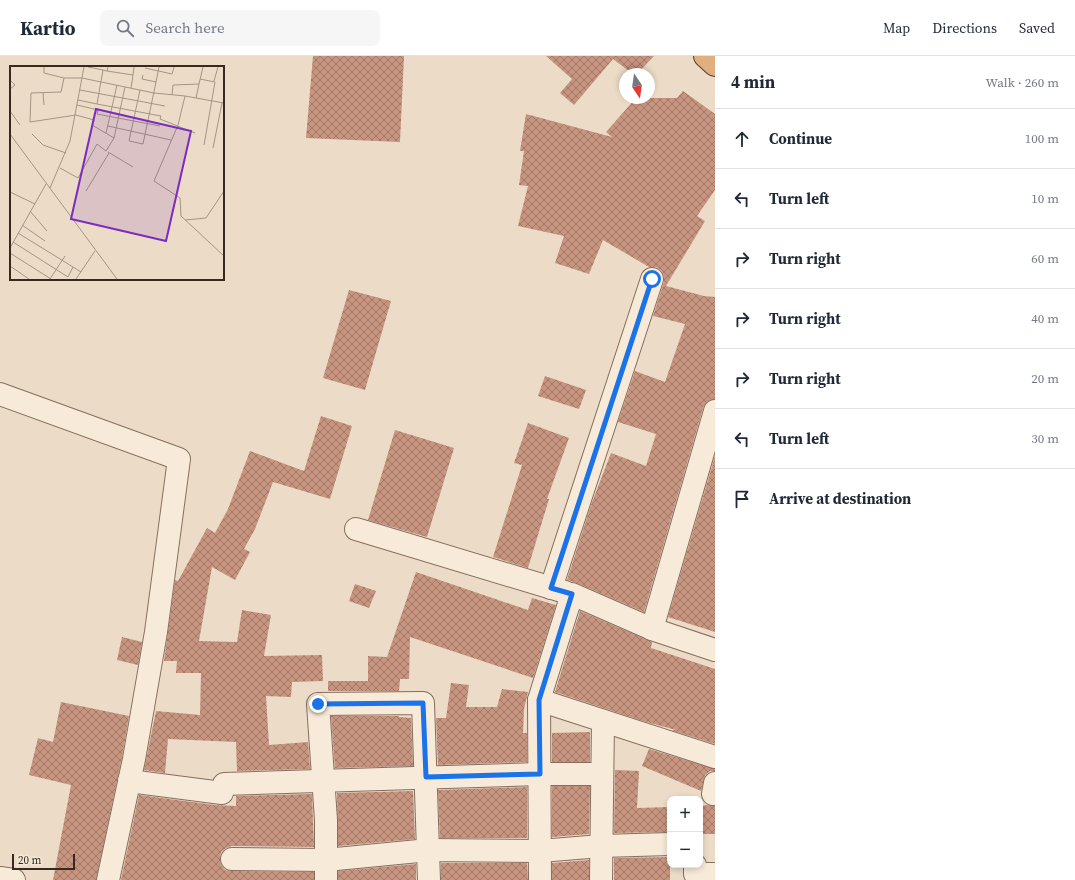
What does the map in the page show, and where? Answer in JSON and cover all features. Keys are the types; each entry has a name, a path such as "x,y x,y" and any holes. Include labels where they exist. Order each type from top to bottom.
{"highway":[{"path":"705,56 715,65"}],"street":[{"path":"551,588 652,279"},
{"path":"0,394 179,459 156,632 129,780 108,880"},
{"path":"652,629 715,411"},
{"path":"356,530 572,594 652,629 715,650"},
{"path":"540,880 539,700 572,594"},
{"path":"539,700 715,757"},
{"path":"326,870 326,820 318,704 423,703 430,880"},
{"path":"601,880 603,721"},
{"path":"129,780 222,793 224,784 324,782 426,777 602,774"},
{"path":"715,783 713,794 715,794"},
{"path":"232,859 326,870 428,850 540,851 601,846 667,844"},
{"path":"695,868 695,874 715,874"},
{"path":"0,878 14,880"}],"building":[{"path":"313,56 404,56 400,142 306,138"},
{"path":"546,56 654,56 643,68 625,68 613,59 574,105 560,93 572,79"},
{"path":"683,91 715,114 715,190 697,216 705,221 666,286 704,296 715,297 715,399 707,402 703,408 644,612 567,580 591,505 611,453 646,466 656,434 618,422 635,371 665,382 685,324 653,316 664,282 664,276 661,270 656,267 649,267 603,240 589,274 555,263 564,236 518,226 528,186 519,185 524,151 520,151 526,114 612,137 606,132 631,104 655,104 655,98 677,98"},
{"path":"349,290 391,301 365,390 323,378"},
{"path":"545,376 586,390 579,409 538,396"},
{"path":"321,416 352,426 330,499 273,482 255,529 244,549 250,552 235,580 212,567 199,641 237,642 242,610 271,615 264,656 322,655 323,681 292,682 291,697 266,696 269,745 308,742 310,769 237,771 236,742 168,739 165,773 144,770 156,711 200,715 201,673 176,673 177,661 164,661 175,580 178,581 207,528 215,533 228,509 250,451 304,471"},
{"path":"528,423 569,438 547,499 549,499 528,568 493,557 522,465 514,463"},
{"path":"395,430 454,448 427,537 368,520"},
{"path":"715,456 715,632 668,617"},
{"path":"416,572 528,610 532,598 556,605 533,678 410,637 409,679 400,679 399,691 328,691 328,681 368,681 368,656 387,657"},
{"path":"355,584 376,591 369,608 349,601"},
{"path":"580,611 652,642 651,648 715,669 715,744 671,730 676,730 643,721 555,692"},
{"path":"122,637 142,642 138,665 117,660"},
{"path":"451,683 469,685 466,707 497,707 502,689 528,692 524,709 523,733 527,733 527,762 438,765 436,718 446,718"},
{"path":"61,702 129,716 122,757 96,880 53,880 71,785 29,775 38,738 53,742"},
{"path":"331,716 399,716 411,718 413,766 335,768"},
{"path":"590,732 590,762 552,762 552,733"},
{"path":"649,749 715,769 715,771 710,771 705,775 701,791 642,766"},
{"path":"615,770 639,771 637,808 667,807 667,832 614,833"},
{"path":"552,786 590,786 589,834 552,837"},
{"path":"527,787 527,838 440,838 438,790"},
{"path":"413,791 415,839 338,846 337,793"},
{"path":"312,794 314,847 232,846 221,852 220,859 221,865 225,870 314,872 314,880 121,880 139,795 215,805 236,806 236,796"},
{"path":"703,806 715,806 715,834 703,834"},
{"path":"667,857 667,868 670,868 670,880 614,880 614,858"},
{"path":"589,860 589,880 552,880 552,863"},
{"path":"441,863 527,863 528,880 441,880"},
{"path":"416,864 416,880 338,880 338,871"}],"route":[{"path":"318,704 423,703 426,777 540,774 539,700 572,594 551,588 652,279"}]}
